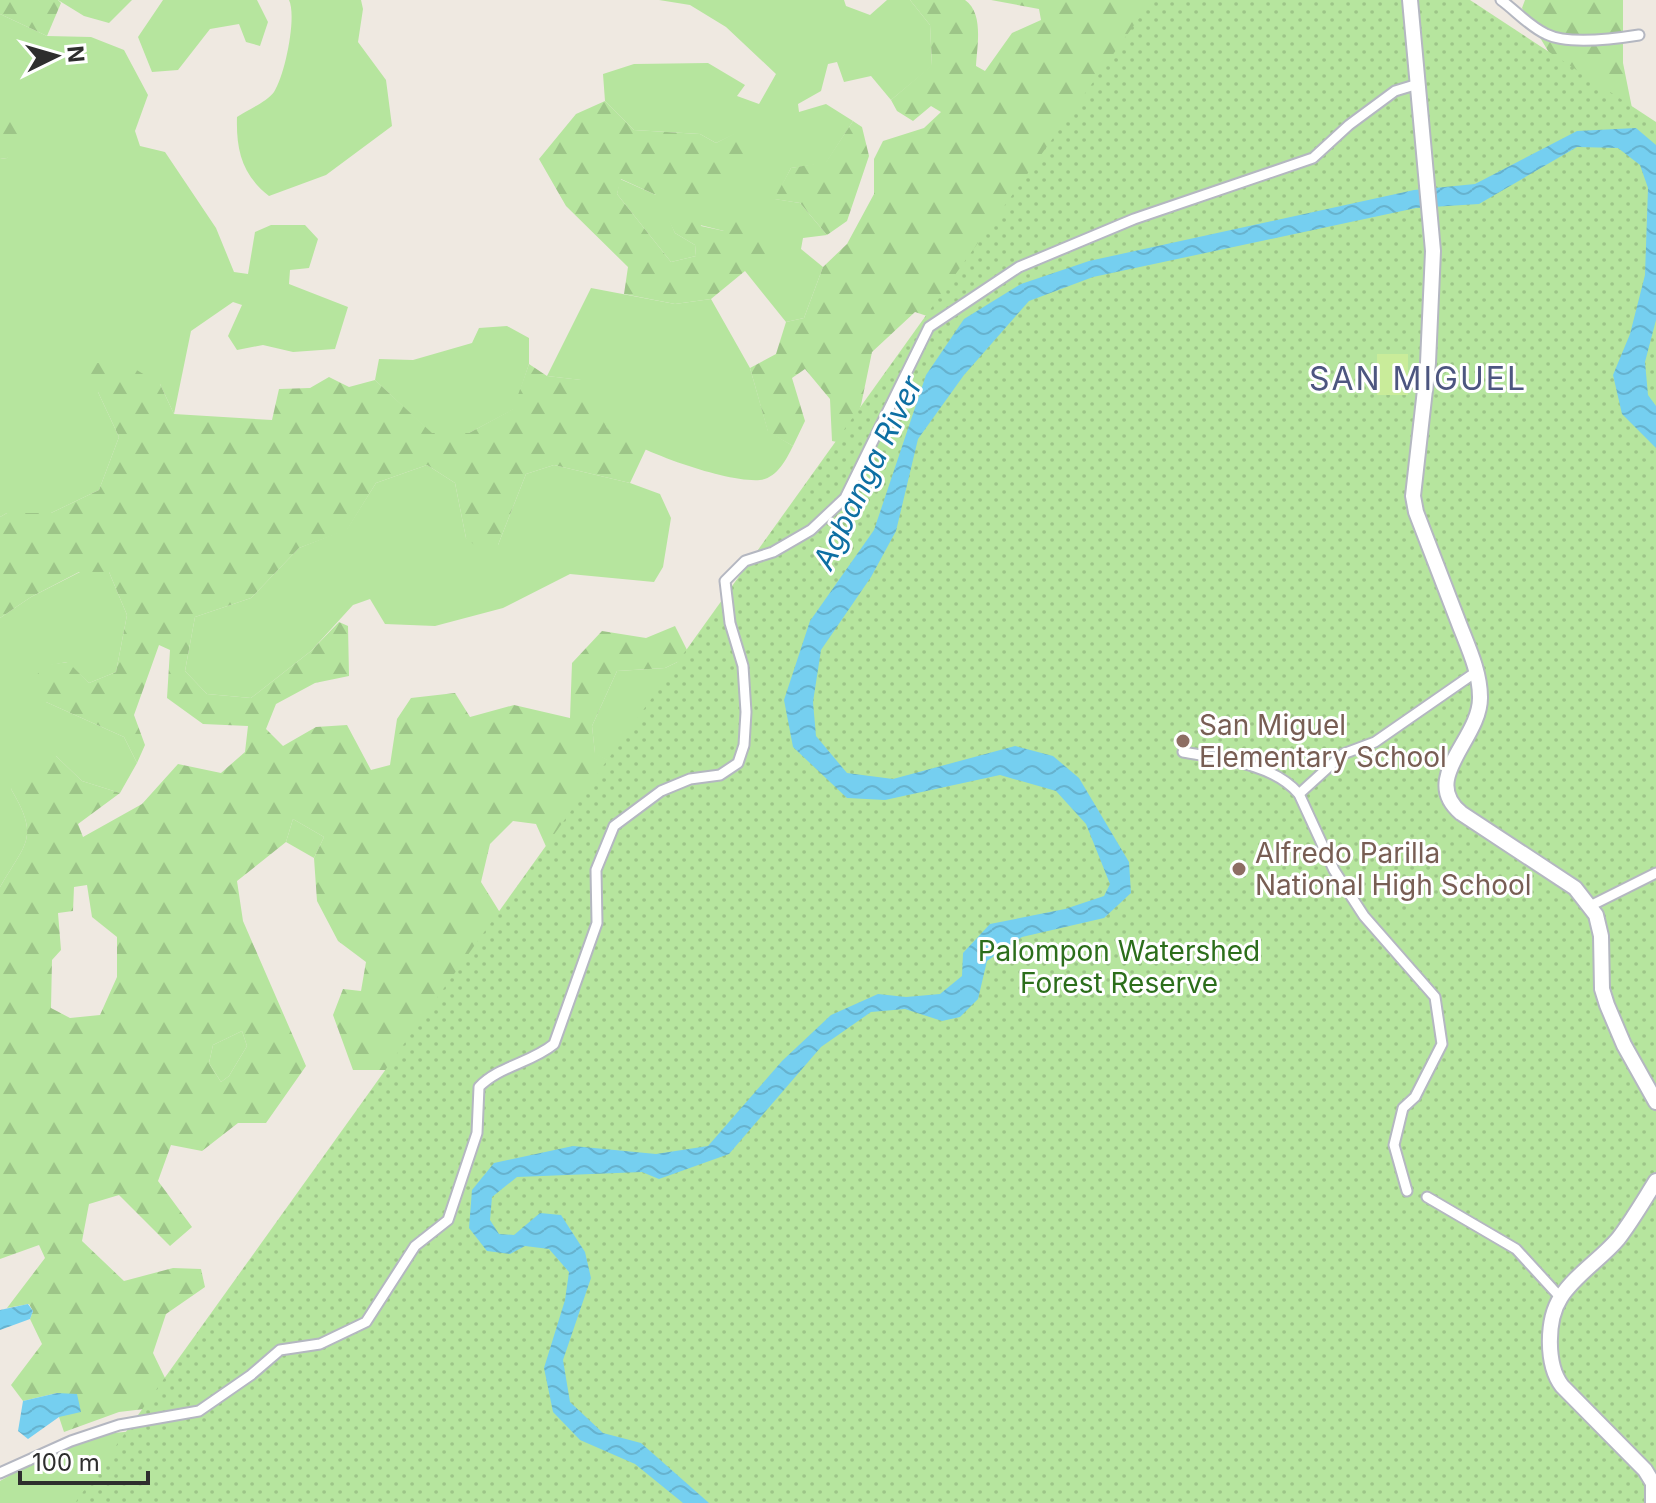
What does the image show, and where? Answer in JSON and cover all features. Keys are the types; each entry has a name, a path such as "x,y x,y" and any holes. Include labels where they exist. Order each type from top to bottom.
{"main road":[{"path":"1410,0 1433,251 1428,363 1413,496 1416,512 1476,672 1481,699 1477,721 1447,772 1448,795 1454,807 1575,888 1590,906 1600,923 1602,989 1607,1005 1624,1045 1656,1102"},
{"path":"1653,1503 1653,1483 1645,1470 1554,1375 1550,1355 1551,1334 1560,1297 1618,1239 1656,1181"}],"street":[{"path":"1501,0 1546,35 1611,40 1639,35"},
{"path":"0,1473 71,1441 119,1425 199,1411 251,1375 280,1350 320,1344 366,1322 415,1246 448,1220 477,1133 479,1087 489,1077 541,1055 554,1044 597,923 596,870 614,826 661,791 690,779 720,775 738,763 744,745 746,712 743,666 730,623 725,581 745,561 773,552 811,530 845,498 929,327 1019,267 1134,219 1313,158 1349,125 1395,91 1418,84"},
{"path":"1299,794 1343,754 1375,742 1476,672"},
{"path":"1183,752 1236,761 1290,784 1299,794 1334,870 1364,916 1435,997 1442,1044 1415,1097 1403,1108 1394,1145 1407,1191"},
{"path":"1590,906 1656,873"},
{"path":"1427,1197 1516,1249 1560,1297"}],"green space":[{"path":"0,0 58,0 61,3 47,36 0,14"},
{"path":"58,0 132,0 109,23 84,16"},
{"path":"163,0 257,0 268,22 260,46 246,42 239,24 210,29 178,70 152,72 138,37"},
{"path":"289,0 361,0 363,9 358,42 386,80 392,126 326,175 269,196 252,179 242,161 237,117 267,99 278,84 291,32"},
{"path":"659,0 844,0 846,6 870,15 887,0 910,0 930,25 932,66 891,100 871,76 844,82 837,62 828,64 821,91 798,104 799,112 826,104 853,121 826,163 791,168 775,199 800,203 827,235 803,238 801,249 823,267 804,318 786,322 745,271 724,231 668,217 675,233 695,245 696,256 671,262 617,194 620,179 656,195 741,131 716,143 700,134 634,130 605,101 603,74 634,64 708,63 745,85 737,96 759,104 776,74 726,27 690,5"},
{"path":"910,0 965,0 977,21 976,66 985,71 1012,33 1041,20 1039,9 991,0 1250,0 930,317 915,312 872,352 861,405 847,444 832,441 830,399 805,369 792,378 805,421 793,446 768,432 750,368 776,354 786,322 804,318 823,267 847,244 874,194 874,159 883,141 924,128 941,112 931,106 913,121 897,111 891,100 932,65 930,25"},
{"name":"Palompon Watershed Forest Reserve","path":"1152,0 1470,0 1656,122 1656,1503 75,1503"},
{"path":"1525,0 1623,0 1623,63 1636,128 1562,74 1522,8"},
{"path":"0,14 47,36 91,37 124,50 148,95 135,131 140,146 165,152 216,228 234,272 248,274 255,232 271,225 305,225 318,239 309,268 290,270 289,284 348,307 335,349 293,352 263,345 237,350 228,336 242,305 233,302 191,331 174,414 160,384 98,392 119,437 99,490 51,513 7,513 0,517 0,159 7,158 24,115 0,115"},
{"path":"605,101 634,130 700,134 716,143 741,130 756,163 723,193 696,198 656,195 621,179 617,194 671,262 696,256 695,245 675,233 667,217 699,216 701,226 724,231 740,213 764,225 767,262 745,271 711,299 675,304 624,294 628,267 566,206 539,159 576,114"},
{"path":"0,115 24,115 35,137 7,158 0,159"},
{"path":"853,121 862,127 869,156 847,221 827,235 800,203 774,199 791,168 826,162"},
{"path":"591,288 675,304 711,299 750,368 768,431 793,446 776,472 766,479 745,480 704,471 659,455 608,429 581,380 547,376"},
{"path":"507,326 529,338 529,364 514,409 469,433 431,433 375,380 379,359 413,360 472,343 479,328"},
{"path":"1377,354 1408,354 1408,395 1377,395"},
{"path":"83,363 125,363 160,384 174,414 272,420 279,389 310,388 329,377 349,387 375,380 432,433 469,433 513,409 529,364 547,376 582,380 607,428 646,449 630,483 554,465 526,474 498,545 482,551 466,538 455,483 427,465 376,483 347,530 299,548 251,598 195,617 185,671 207,694 251,698 311,651 339,622 348,626 349,676 315,683 276,704 266,729 283,746 316,727 347,725 371,770 390,765 397,719 411,698 455,693 470,717 514,705 570,718 572,663 602,631 646,638 675,626 690,656 665,668 617,671 592,726 595,753 620,767 552,860 536,824 513,821 490,844 481,882 504,919 395,1070 353,1070 333,1015 343,989 361,991 366,962 338,941 317,901 314,858 324,837 293,819 286,842 237,881 243,921 306,1066 266,1123 238,1123 202,1151 171,1145 158,1181 192,1227 170,1246 119,1195 89,1204 82,1241 124,1281 173,1268 201,1269 205,1287 166,1314 153,1353 178,1405 119,1412 64,1432 57,1393 23,1401 11,1385 42,1344 30,1319 33,1311 29,1304 7,1308 45,1258 39,1245 0,1259 0,887 23,849 27,830 20,805 11,789 30,755 56,756 82,781 120,793 78,824 83,837 142,804 178,764 221,773 245,752 248,726 203,724 167,698 170,650 159,645 134,715 145,745 137,763 124,737 46,702 31,681 46,665 68,662 89,683 116,672 127,615 109,572 79,572 31,597 0,618 0,517 7,513 51,513 99,490 119,437 98,392 79,381","holes":["87,885 92,917 117,937 117,977 100,1015 70,1018 51,1008 52,960 61,950 58,913 73,911 74,887","242,1031 247,1046 229,1076 221,1082 209,1063 213,1045"]},
{"path":"427,465 455,483 466,538 498,545 526,474 554,465 630,483 660,494 671,518 663,567 654,582 570,574 503,608 435,626 385,624 370,599 353,605 311,651 251,698 207,694 185,671 195,617 251,598 299,548 347,529 376,483"},
{"path":"80,572 109,572 127,615 116,672 89,683 67,662 46,666 46,702 124,737 137,763 120,793 82,781 56,756 11,789 25,819 26,840 0,887 0,618 31,597"},
{"path":"690,656 620,767 595,754 592,726 617,671 665,668"},
{"path":"293,819 324,837 314,858 286,842"},
{"path":"242,1031 247,1046 229,1076 221,1082 209,1063 213,1045"},
{"path":"134,1431 88,1503 0,1503 0,1481 30,1464 104,1434"}],"water":[{"path":"1636,128 1656,145 1656,320 1645,362 1648,395 1656,406 1656,448 1622,414 1613,375 1630,334 1645,275 1648,188 1640,165 1618,148 1577,147 1479,204 1416,208 1093,277 1029,301 964,375 918,439 896,531 871,577 821,650 813,702 816,736 847,773 893,779 1015,746 1053,756 1079,778 1129,862 1131,893 1104,918 1022,937 987,961 978,999 960,1017 942,1021 905,1009 871,1012 821,1047 729,1154 659,1179 642,1172 517,1177 492,1197 490,1220 499,1234 514,1235 540,1213 561,1215 585,1252 591,1278 563,1360 570,1402 603,1433 641,1443 709,1503 683,1503 635,1464 580,1440 553,1412 544,1368 565,1300 569,1272 549,1249 525,1246 510,1254 487,1251 469,1228 472,1190 494,1163 573,1146 656,1154 708,1146 782,1061 831,1015 878,994 906,997 940,994 962,976 963,953 990,924 1065,909 1104,896 1110,884 1086,824 1056,791 1000,775 885,800 847,798 793,747 784,700 810,621 874,530 926,375 964,319 1021,284 1089,261 1414,190 1475,184 1577,131"},
{"path":"28,1304 33,1311 30,1319 0,1330 0,1310"},
{"path":"57,1393 77,1394 81,1412 59,1417 28,1439 18,1431 23,1401"}],"place":[{"name":"San Miguel Elementary School","path":"1183,741"},
{"name":"Alfredo Parilla National High School","path":"1239,869"}],"district":[{"name":"SAN MIGUEL","path":"1418,379"}],"water label":[{"name":"Agbanga River","path":"868,473"}]}
